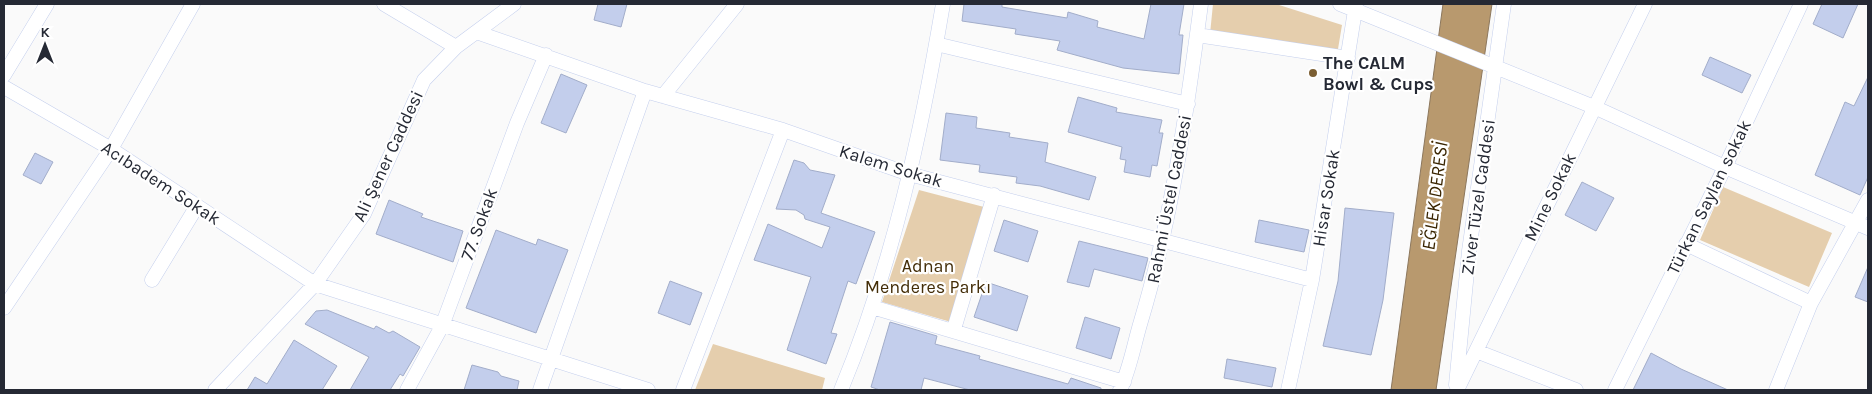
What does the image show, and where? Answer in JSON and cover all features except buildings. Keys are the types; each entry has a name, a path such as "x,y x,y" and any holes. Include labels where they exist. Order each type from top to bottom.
{"street":[{"path":"4,75 47,4"},
{"path":"4,308 111,149 193,4"},
{"path":"384,4 456,48"},
{"name":"Ali Şener Caddesi","path":"216,390 315,284 364,214 424,80 456,48 514,4"},
{"path":"663,96 737,4"},
{"path":"841,390 862,340 910,174 943,4"},
{"name":"Rahmi Üstel Caddesi","path":"1122,386 1153,282 1162,242 1188,104 1201,4"},
{"path":"1340,4 1356,6 1432,41 1594,107 1725,167 1863,226"},
{"name":"Ziver Tüzel Caddesi","path":"1456,390 1469,251 1492,65 1504,4"},
{"name":"Mine Sokak","path":"1456,390 1645,4"},
{"name":"Türkan Saylan sokak","path":"1615,390 1725,167 1801,4"},
{"name":"Hisar Sokak","path":"1288,390 1312,280 1356,6"},
{"name":"Kalem Sokak","path":"476,32 644,91 783,130 910,174 994,195 1162,242 1312,280"},
{"path":"1197,35 1348,58"},
{"path":"936,44 1188,104"},
{"name":"77. Sokak","path":"407,390 442,326 517,123 546,55"},
{"name":"Acıbadem Sokak","path":"4,87 111,149 315,284 648,390"},
{"path":"540,390 644,91"},
{"path":"683,390 783,130"},
{"path":"954,330 994,195"},
{"path":"1776,390 1811,303 1863,226 1868,200"},
{"path":"152,280 197,206"},
{"path":"1686,244 1811,303"},
{"path":"872,306 954,330 1122,386"},
{"path":"1476,351 1576,390"}],"green space":[{"path":"1213,4 1276,4 1342,25 1337,55 1210,34"},
{"path":"1723,187 1832,233 1809,287 1700,240"},
{"name":"Adnan Menderes Parkı","path":"919,190 984,207 951,322 882,302"},
{"path":"713,344 825,378 822,390 695,390"}],"water":[{"name":"EĞLEK DERESİ","path":"1443,4 1492,4 1436,390 1391,390"}],"place":[{"name":"The CALM Bowl & Cups","path":"1313,73"}]}
